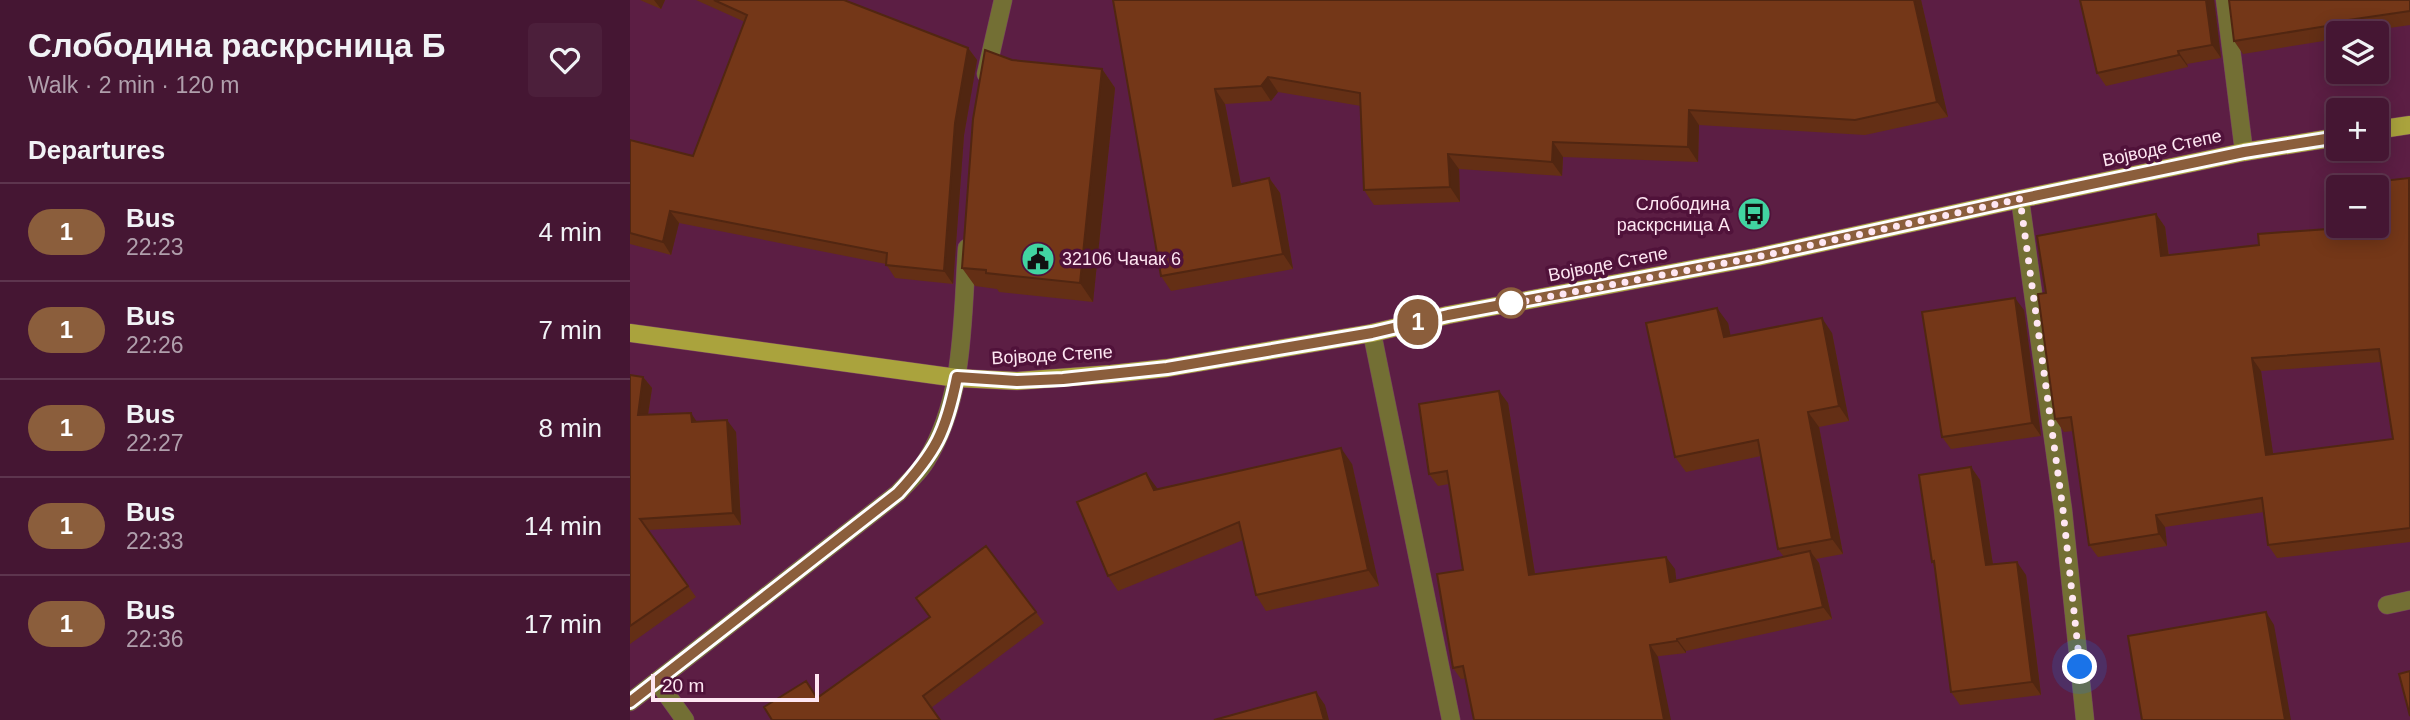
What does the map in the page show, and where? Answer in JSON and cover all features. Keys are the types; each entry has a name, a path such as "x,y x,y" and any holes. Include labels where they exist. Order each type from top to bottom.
{"main road":[{"path":"2389,128 2410,125"},
{"name":"Војводе Степе","path":"630,333 957,377 1017,381 1167,368 1372,333 1448,315 1757,257 2244,152 2326,139"}],"street":[{"path":"982,90 1003,0"},
{"path":"2225,0 2244,152"},
{"path":"2020,199 2063,510 2085,720"},
{"path":"630,702 898,493 925,464 950,412 957,377 968,233"},
{"path":"1372,333 1451,720"},
{"path":"2387,605 2410,600"},
{"path":"657,681 685,720"}],"building":[{"path":"714,0 844,0 968,48 955,123 944,271 886,265 887,253 670,211 663,242 630,233 630,140 693,156 747,15"},
{"path":"1113,0 1914,0 1937,102 1855,120 1689,110 1688,147 1553,142 1552,162 1448,154 1450,187 1364,190 1360,93 1268,77 1261,86 1215,89 1233,186 1269,178 1283,254 1161,276"},
{"path":"2080,0 2206,0 2212,45 2178,51 2179,55 2097,73"},
{"path":"2229,0 2410,0 2410,11 2326,21 2326,26 2234,41"},
{"path":"985,50 1012,60 1102,69 1080,283 962,268 973,119"},
{"path":"2409,178 2410,528 2268,545 2262,498 2156,515 2159,534 2089,545 2071,417 2055,419 2038,294 2046,293 2037,236 2156,214 2161,256 2259,245 2258,234 2326,229 2326,238 2389,238 2389,180","holes":["2379,349 2393,439 2266,455 2252,358"]},
{"path":"2015,298 2032,423 1942,437 1922,312"},
{"path":"1717,308 1724,337 1822,318 1839,406 1808,412 1832,539 1778,549 1758,440 1675,457 1646,323"},
{"path":"630,375 643,377 638,415 691,413 692,422 727,420 733,513 640,519 688,586 630,626"},
{"path":"1499,391 1529,575 1666,557 1670,582 1810,551 1823,607 1650,645 1664,720 1474,720 1463,666 1453,668 1437,574 1463,570 1447,471 1429,474 1419,404"},
{"path":"1341,448 1368,570 1256,595 1239,522 1108,576 1077,502 1146,473 1154,490"},
{"path":"1971,467 1986,565 2017,562 2032,682 1951,692 1934,561 1932,562 1919,475"},
{"path":"986,546 1036,612 923,696 940,720 772,720 764,707 806,681 817,698 930,617 916,598"},
{"path":"2266,612 2285,720 2142,720 2128,636"},
{"path":"2410,671 2410,716 2399,674"},
{"path":"1316,692 1324,720 1214,720"}],"bus line":[{"name":"1","path":"630,702 898,493 925,464 940,437 950,412 957,377 1017,381 1167,368 1372,333 1448,315 1757,257 2244,152 2326,139"}],"place":[{"name":"Слободина раскрсница А","path":"1754,214"},
{"name":"32106 Чачак 6","path":"1038,259"}],"route":[{"path":"1511,303 1500,306 1757,257 2020,199 2063,510 2080,667"}]}
